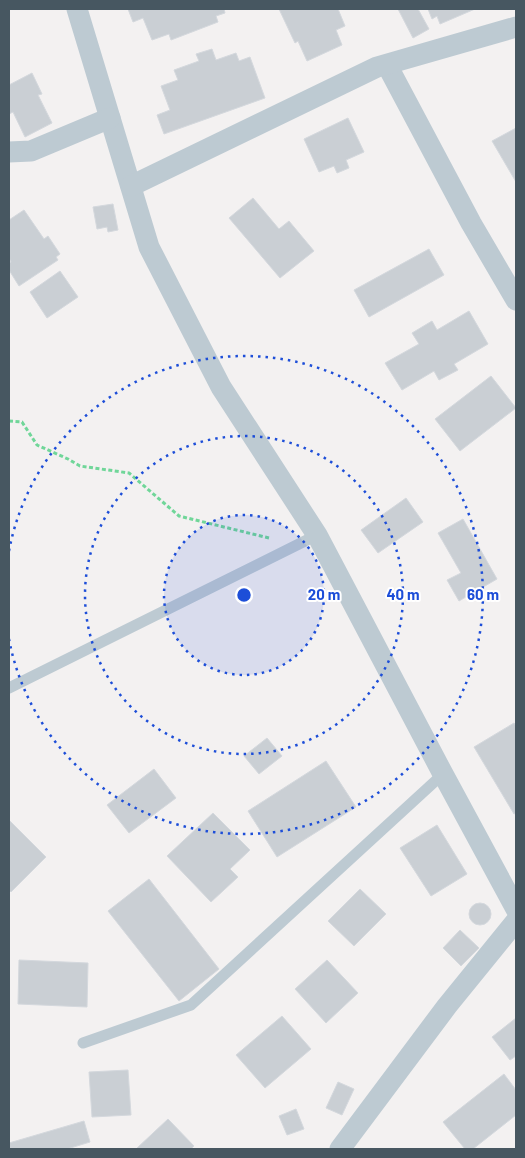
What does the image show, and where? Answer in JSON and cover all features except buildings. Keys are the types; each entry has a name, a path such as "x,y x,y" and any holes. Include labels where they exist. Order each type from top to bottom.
{"street":[{"path":"76,9 149,248 221,387 317,535 516,909"},
{"path":"131,186 377,67 516,27"},
{"path":"387,64 471,223 516,300"},
{"path":"9,152 31,151 110,118"},
{"path":"340,1149 447,1006 516,922"}],"lane":[{"path":"9,688 317,535"},
{"path":"83,1043 191,1005 443,774"}],"path":[{"path":"9,421 22,422 37,445 80,466 128,473 179,516 271,538 282,553"}]}
